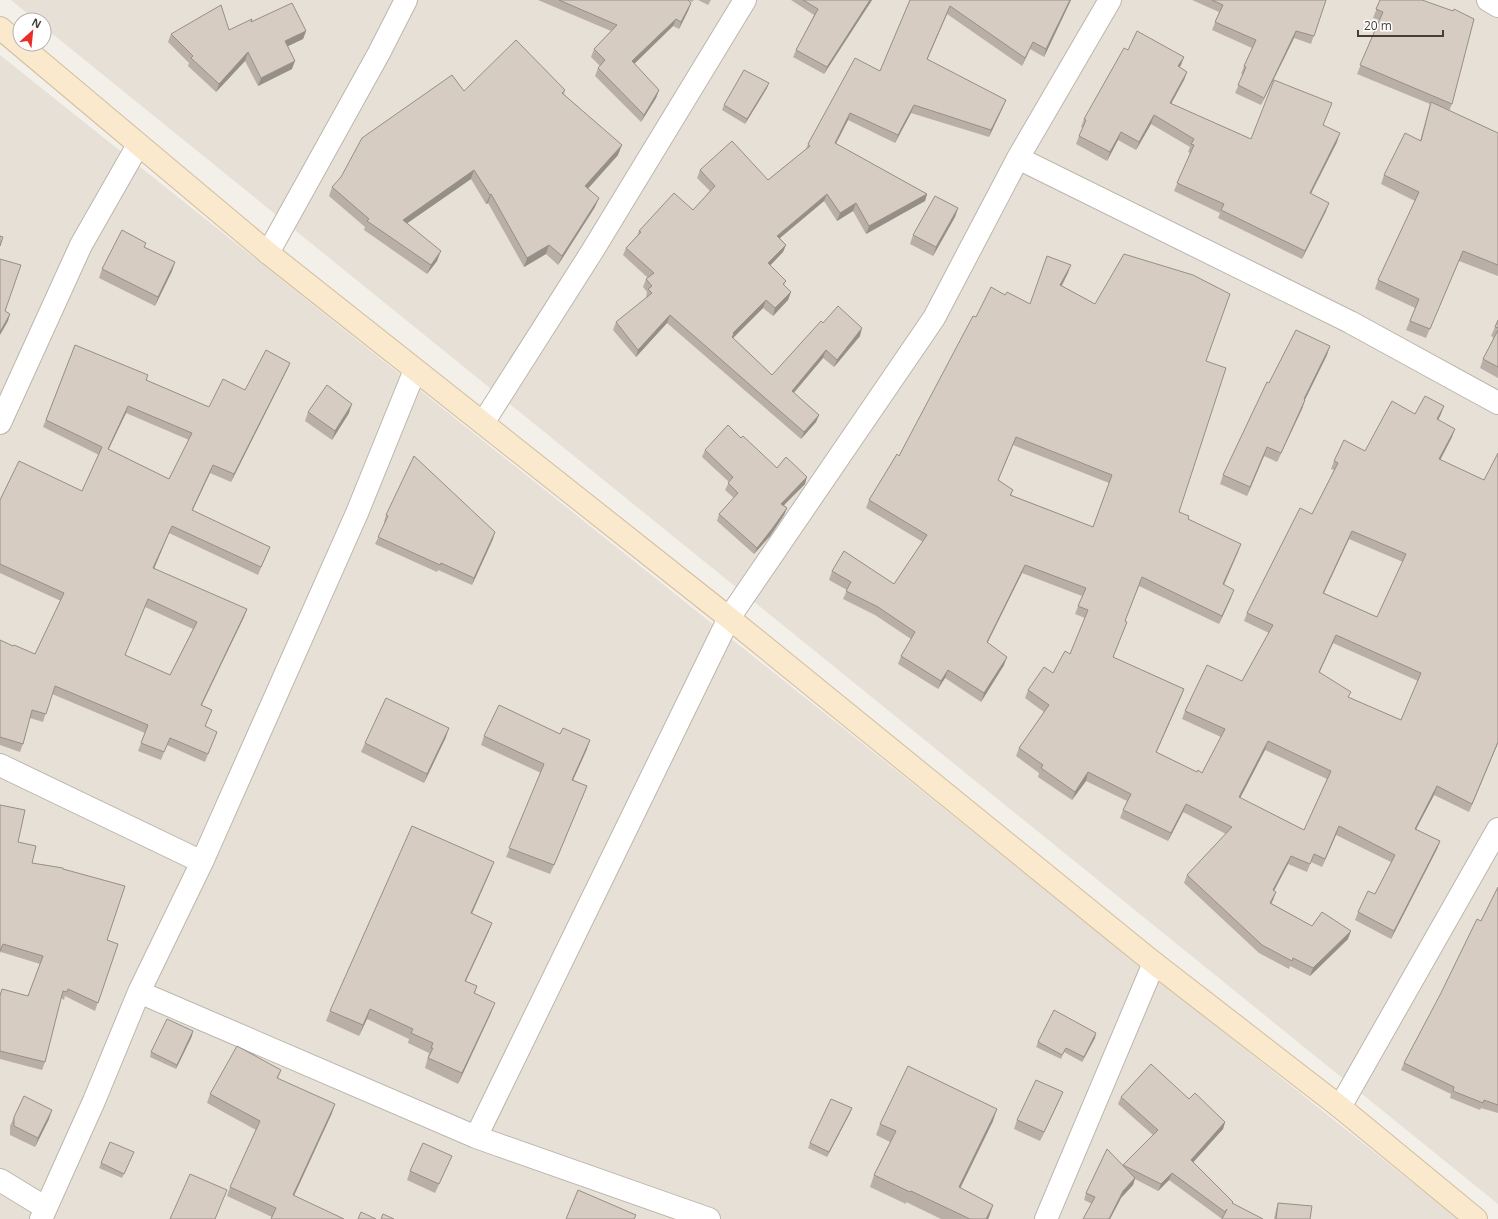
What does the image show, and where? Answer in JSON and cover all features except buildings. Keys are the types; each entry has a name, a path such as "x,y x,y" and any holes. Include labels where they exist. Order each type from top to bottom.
{"street":[{"path":"268,253 379,53 406,0"},
{"path":"483,423 593,250 745,0"},
{"path":"476,1137 729,618 934,318 1018,158 1110,0"},
{"path":"1488,0 1498,6"},
{"path":"0,28 268,253 729,618 1154,963 1340,1107 1476,1219"},
{"path":"0,423 81,244 138,145"},
{"path":"1018,158 1350,322 1498,403"},
{"path":"0,1180 43,1214 94,1101 139,992 202,862 356,513 415,370"},
{"path":"0,766 202,862"},
{"path":"1340,1107 1498,830"},
{"path":"1046,1219 1154,963"},
{"path":"139,992 476,1137 709,1219"}],"shaded area":[{"path":"11,0 1498,0 1498,1204 52,33 52,12 25,12"},
{"path":"0,55 1458,1219 0,1219"}]}
